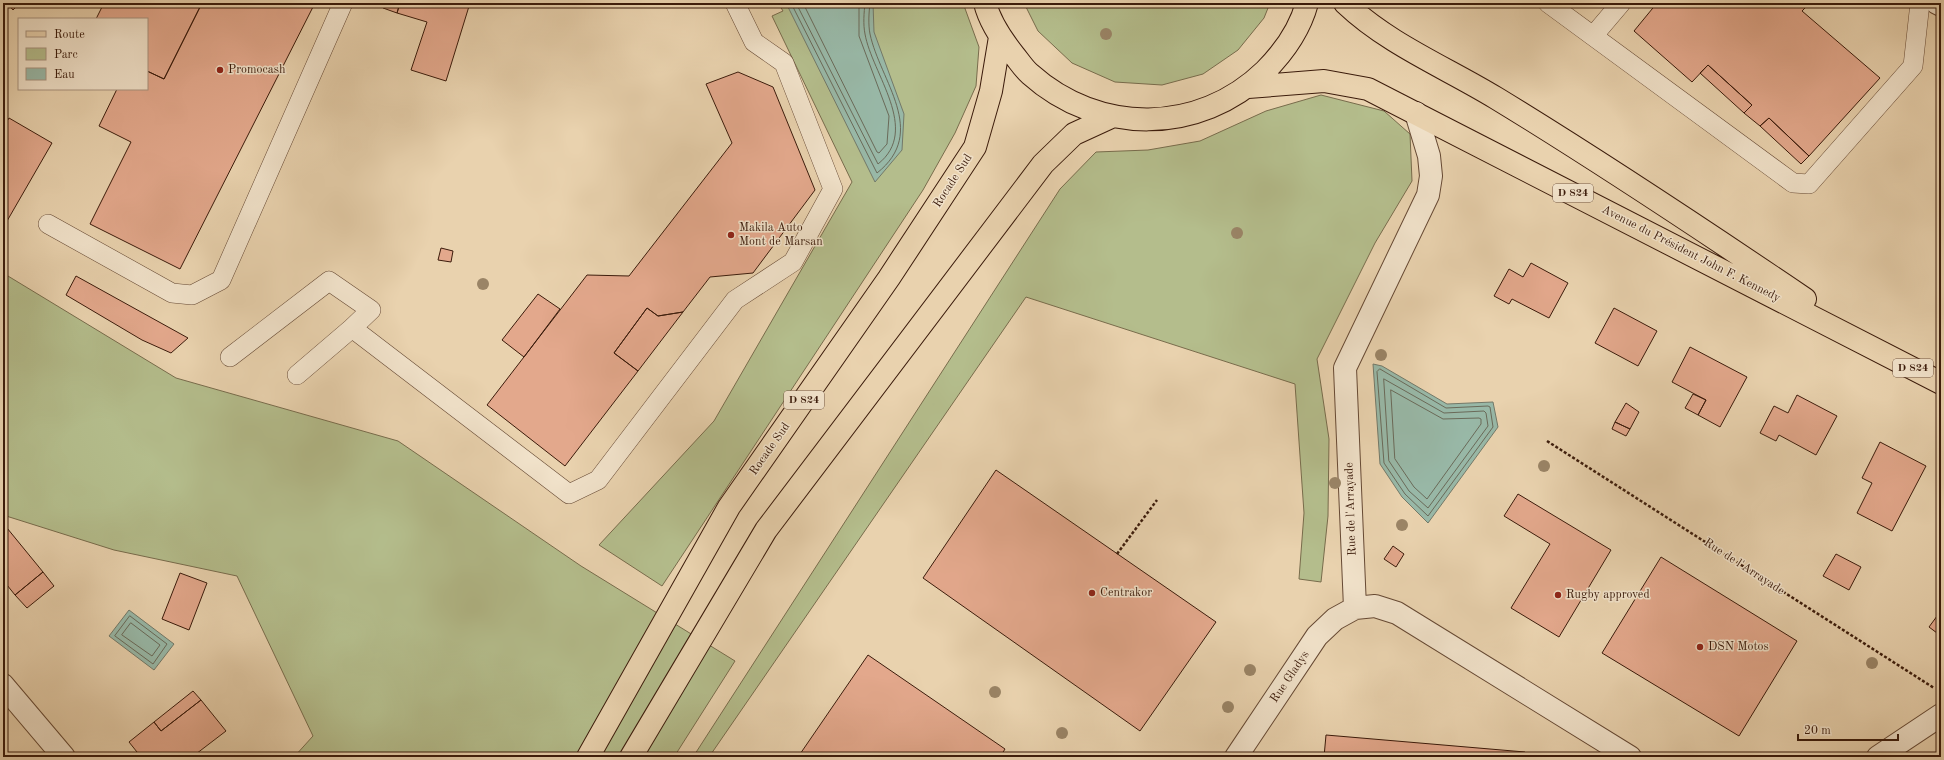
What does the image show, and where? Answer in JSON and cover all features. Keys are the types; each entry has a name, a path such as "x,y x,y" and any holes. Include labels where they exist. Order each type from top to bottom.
{"main road":[{"path":"985,3 1000,37 1029,73 1067,101 1111,117 1159,120 1206,110 1248,87 1281,55 1303,17 1307,3"},
{"name":"Avenue du Président John F. Kennedy","path":"1345,3 1379,31 1495,98 1671,209 1885,354"},
{"name":"Rocade Sud","path":"588,757 730,507 890,278 976,147 991,92 1000,37"},
{"name":"Avenue du Président John F. Kennedy","path":"1248,87 1324,81 1368,88 1941,383"},
{"path":"631,757 766,530 1043,164 1074,134 1111,117"}],"street":[{"path":"1937,3 1941,5"},
{"name":"Rue de l'Arrayade","path":"1355,608 1345,368 1428,195 1431,176 1428,156 1416,113"},
{"path":"1355,608 1375,606 1397,613 1630,757"},
{"name":"Rue Gladys","path":"1236,757 1317,636 1335,619 1355,608"},
{"path":"3,685 64,757"},
{"path":"1878,757 1941,715"}],"lane":[{"path":"48,224 172,293 192,296 221,280 343,3"},
{"path":"352,328 569,494 598,480 735,300 793,262 833,189 784,63 754,42 735,3"},
{"path":"1548,3 1793,183 1809,184 1913,66 1920,3"},
{"path":"1594,36 1621,3"},
{"path":"230,357 329,281 371,310 297,375"}],"path":[{"name":"Rue de l'Arrayade","path":"1547,441 1941,692"},
{"path":"1117,554 1157,500"}],"green space":[{"path":"778,3 963,3 979,47 976,86 955,133 923,190 662,586 599,545 714,421 852,182 772,16 783,11"},
{"path":"1024,3 1270,3 1264,18 1238,50 1203,74 1162,85 1115,82 1072,63 1038,31"},
{"path":"1321,95 1384,111 1410,134 1412,181 1375,243 1317,359 1329,439 1328,516 1321,582 1299,579 1304,513 1295,384 1026,297 709,757 693,757 1060,189 1096,152 1148,150 1200,141 1266,111"},
{"path":"3,273 176,378 398,441 581,566 735,661 674,757 294,757 313,736 237,576 114,550 3,515"}],"water":[{"path":"786,3 873,3 874,32 904,114 902,150 875,182"},
{"path":"1373,364 1382,366 1447,404 1493,402 1498,427 1428,523 1402,497 1380,464"},
{"path":"129,610 174,644 154,670 109,636"}],"building":[{"path":"7,3 20,3 13,10"},
{"path":"104,3 197,3 201,5 164,79 148,71 148,18 96,18"},
{"path":"197,3 315,3 180,269 90,224 131,142 99,126 117,90 148,90 148,71 164,79 201,5"},
{"path":"385,3 400,3 397,13 383,8"},
{"path":"400,3 470,3 446,81 411,70 427,22 397,13"},
{"path":"1657,3 1810,3 1802,11 1880,78 1809,156 1769,118 1760,126 1744,113 1752,105 1708,65 1692,82 1634,31"},
{"path":"1708,65 1752,105 1744,113 1700,73"},
{"path":"738,72 773,87 815,190 753,273 710,277 683,312 658,316 647,308 614,353 638,371 565,466 487,405 587,275 629,276 732,143 706,84"},
{"path":"9,118 52,143 3,228 3,128"},
{"path":"1769,118 1809,156 1801,164 1760,126"},
{"path":"441,248 453,251 451,262 438,260"},
{"path":"1531,263 1568,283 1549,318 1512,299 1509,304 1494,296 1509,269 1523,277"},
{"path":"76,276 188,338 171,353 142,340 66,295"},
{"path":"538,294 560,309 524,357 502,340"},
{"path":"647,308 658,316 683,312 638,371 614,353"},
{"path":"1614,308 1657,331 1638,366 1595,343"},
{"path":"1690,347 1747,377 1720,427 1698,415 1706,400 1672,382"},
{"path":"1693,394 1706,400 1698,415 1685,408"},
{"path":"1797,395 1837,416 1816,455 1779,435 1776,441 1760,433 1774,406 1788,413"},
{"path":"1626,403 1639,412 1630,429 1615,422"},
{"path":"1615,422 1630,429 1626,436 1612,429"},
{"path":"1880,442 1926,466 1892,531 1857,513 1872,483 1862,478"},
{"path":"996,470 1216,622 1140,731 923,578"},
{"path":"1518,494 1611,550 1559,637 1511,608 1550,544 1504,516"},
{"path":"7,528 43,572 15,595 3,580 3,531"},
{"path":"1393,546 1404,554 1396,567 1384,559"},
{"path":"1836,554 1861,567 1849,590 1823,576"},
{"name":"DSN Motos","path":"1661,557 1797,641 1739,736 1602,653"},
{"path":"43,572 54,586 27,608 15,595"},
{"path":"180,573 207,583 189,630 162,619"},
{"path":"1940,612 1941,613 1941,636 1929,627"},
{"path":"868,655 1005,749 1000,757 798,757"},
{"path":"193,691 201,700 161,731 154,722"},
{"path":"201,700 226,731 192,757 141,757 129,742 154,722 161,731"},
{"path":"1326,735 1525,752 1525,757 1324,757"}],"place":[{"name":"Promocash","path":"220,70"},
{"name":"Makila Auto Mont de Marsan","path":"731,235"},
{"name":"Centrakor","path":"1092,593"},
{"name":"Rugby approved","path":"1558,595"},
{"name":"DSN Motos","path":"1700,647"}]}
